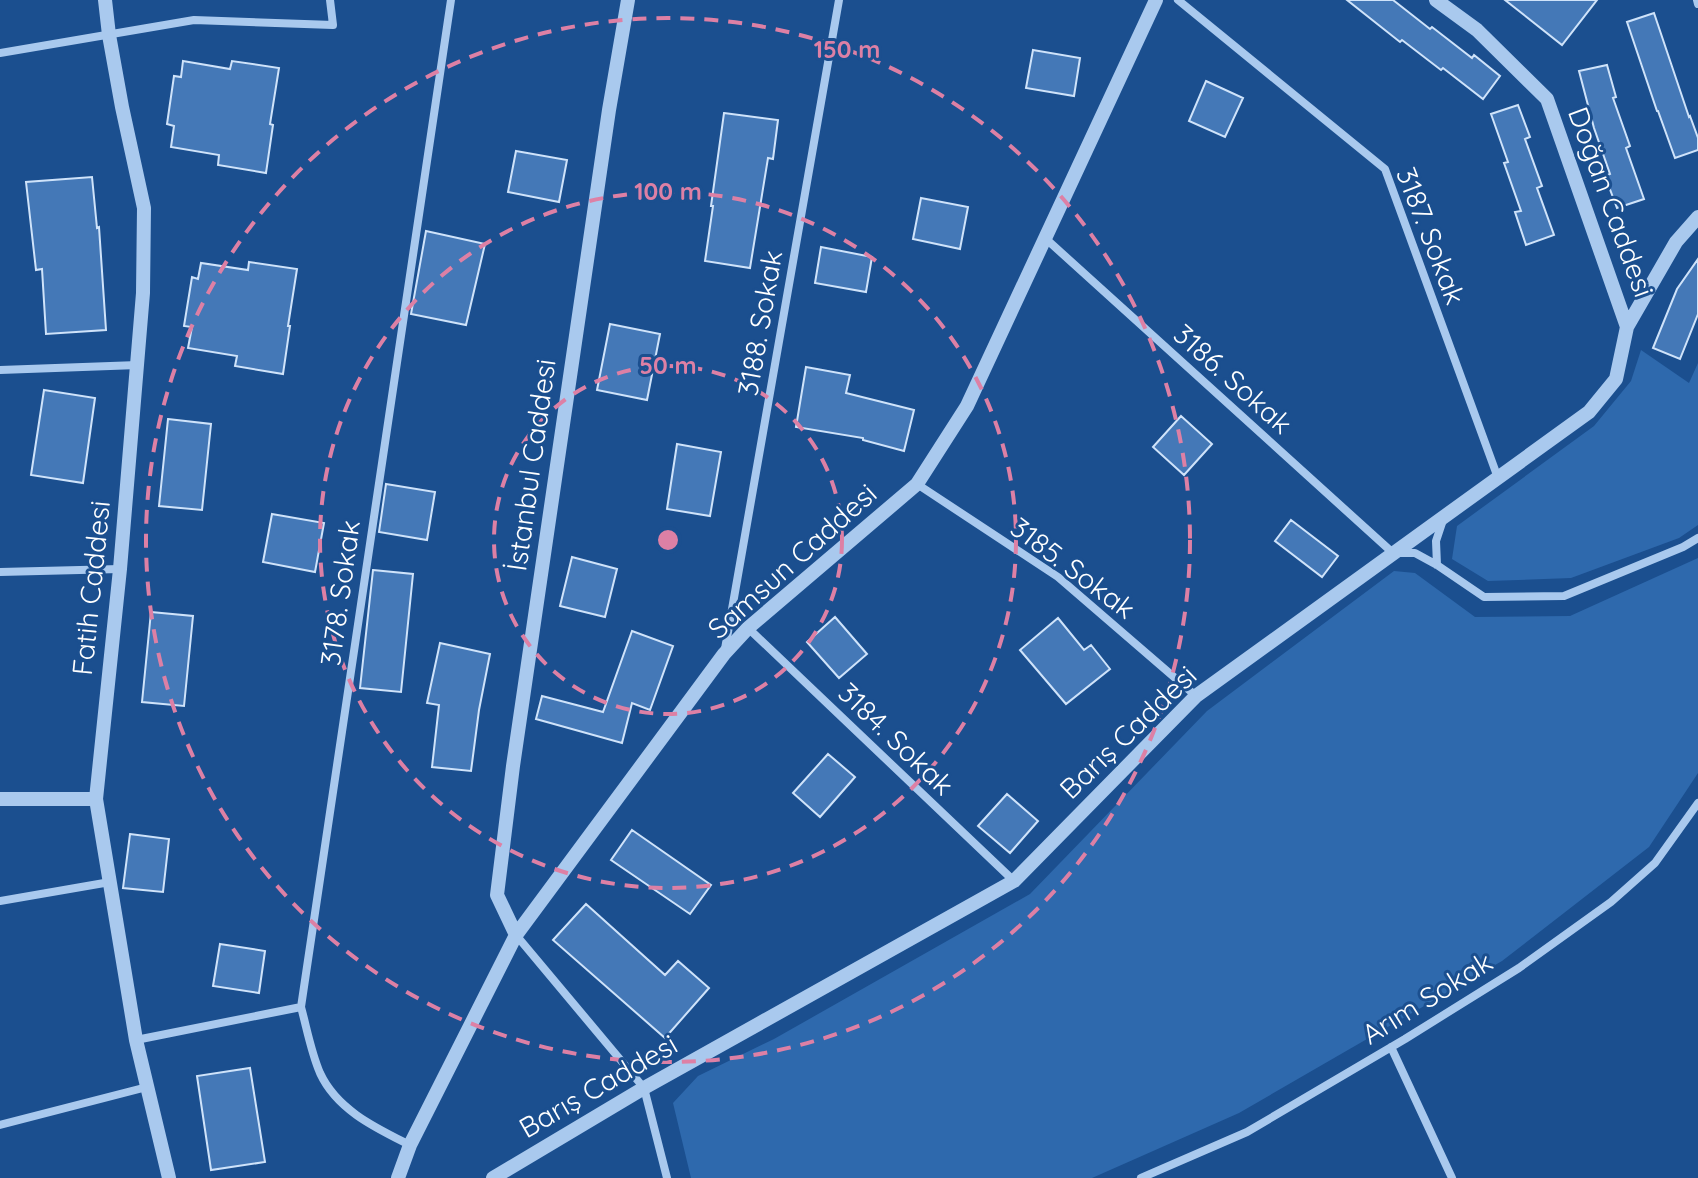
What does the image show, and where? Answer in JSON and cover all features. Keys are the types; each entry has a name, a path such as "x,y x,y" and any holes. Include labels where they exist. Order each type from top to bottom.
{"street":[{"name":"Fatih Caddesi","path":"105,0 109,35 144,208 138,365 96,799 136,1040 169,1178"},
{"path":"0,53 194,20 333,25 330,0"},
{"name":"3178. Sokak","path":"410,1145 374,1127 342,1105 321,1075 301,1007 451,0"},
{"name":"İstanbul Caddesi","path":"516,935 497,895 513,766 628,0"},
{"name":"3188. Sokak","path":"724,654 839,0"},
{"name":"Samsun Caddesi","path":"398,1178 410,1145 516,935 724,654 748,628 917,484 967,406 1156,0"},
{"name":"3187. Sokak","path":"1178,0 1385,169 1498,478"},
{"name":"Doğan Caddesi","path":"1436,0 1477,30 1547,99 1627,327"},
{"name":"Barış Caddesi","path":"493,1178 644,1088 1014,881 1196,696 1589,412 1616,379 1627,327 1676,242 1698,217"},
{"name":"3186. Sokak","path":"1044,238 1393,553"},
{"path":"0,370 138,365"},
{"name":"3185. Sokak","path":"917,484 1058,577 1196,696"},
{"path":"1437,565 1436,541 1445,516"},
{"path":"1393,553 1415,553 1484,597 1564,596 1698,538"},
{"path":"0,572 120,569"},
{"name":"3184. Sokak","path":"748,628 1014,881"},
{"path":"0,799 96,799"},
{"name":"Arım Sokak","path":"1141,1178 1247,1132 1519,968 1611,902 1655,863 1698,803"},
{"path":"0,901 110,882"},
{"path":"516,935 644,1088 667,1178"},
{"path":"136,1040 301,1007"},
{"path":"1391,1047 1452,1178"},
{"path":"0,1125 147,1087"}],"shaded area":[{"path":"1641,350 1689,383 1698,363 1698,525 1679,538 1571,578 1488,581 1452,559 1457,526 1594,426 1631,381"},
{"path":"1698,558 1698,773 1649,847 1502,961 1239,1113 1092,1178 691,1178 673,1103 698,1076 774,1039 1030,894 1207,711 1394,571 1415,573 1475,617 1570,616"}],"building":[{"path":"1347,0 1393,0 1500,76 1483,99 1443,68 1441,70 1402,40 1400,42"},
{"path":"1505,0 1597,0 1562,45"},
{"path":"1654,13 1698,138 1698,150 1675,158 1627,22"},
{"path":"1033,50 1080,58 1074,96 1026,88"},
{"path":"183,61 230,69 232,61 279,68 266,173 218,165 219,155 171,147 174,126 167,124 174,76 181,77"},
{"path":"1607,65 1616,97 1613,98 1630,146 1626,148 1644,199 1617,208 1605,176 1610,174 1579,71"},
{"path":"1206,81 1243,98 1225,137 1189,121"},
{"path":"1518,105 1530,137 1525,139 1542,186 1537,188 1554,235 1526,245 1515,212 1521,211 1504,163 1508,162 1491,114"},
{"path":"724,113 778,120 773,159 768,158 750,268 705,261"},
{"path":"516,151 567,160 559,202 508,192"},
{"path":"92,177 99,227 106,330 46,334 42,269 36,270 26,182"},
{"path":"921,198 968,207 960,249 913,239"},
{"path":"426,231 485,244 466,325 411,314"},
{"path":"821,247 872,257 866,292 815,283"},
{"path":"1698,259 1698,314 1680,359 1653,348 1677,289"},
{"path":"249,262 297,269 283,374 235,366 237,356 188,348 192,327 184,326 192,277 198,279 201,263 248,270"},
{"path":"610,324 660,334 647,400 597,390"},
{"path":"806,367 850,375 846,393 914,410 904,451 863,438 796,427"},
{"path":"44,390 95,398 83,483 31,475"},
{"path":"1181,416 1212,444 1184,475 1153,447"},
{"path":"168,419 211,424 202,510 159,506"},
{"path":"677,444 721,452 710,516 667,509"},
{"path":"386,484 435,492 427,540 379,532"},
{"path":"272,514 324,523 315,572 263,562"},
{"path":"1291,520 1338,556 1322,577 1275,541"},
{"path":"572,557 617,569 605,617 560,606"},
{"path":"373,570 413,574 401,692 360,688"},
{"path":"151,612 193,616 184,706 142,702"},
{"path":"835,617 867,654 839,678 807,642"},
{"path":"1058,618 1084,650 1091,645 1110,669 1066,704 1020,650"},
{"path":"632,631 673,646 650,710 632,703 622,743 536,719 542,696 603,712"},
{"path":"440,643 490,654 471,771 432,767 439,705 427,703"},
{"path":"828,754 855,777 820,817 793,793"},
{"path":"1007,794 1038,821 1010,853 978,826"},
{"path":"632,830 711,885 690,914 611,860"},
{"path":"130,834 169,839 163,892 123,888"},
{"path":"586,904 665,975 678,961 709,988 665,1038 553,940"},
{"path":"220,944 265,951 259,993 213,986"},
{"path":"250,1068 265,1162 211,1170 197,1076"}]}
